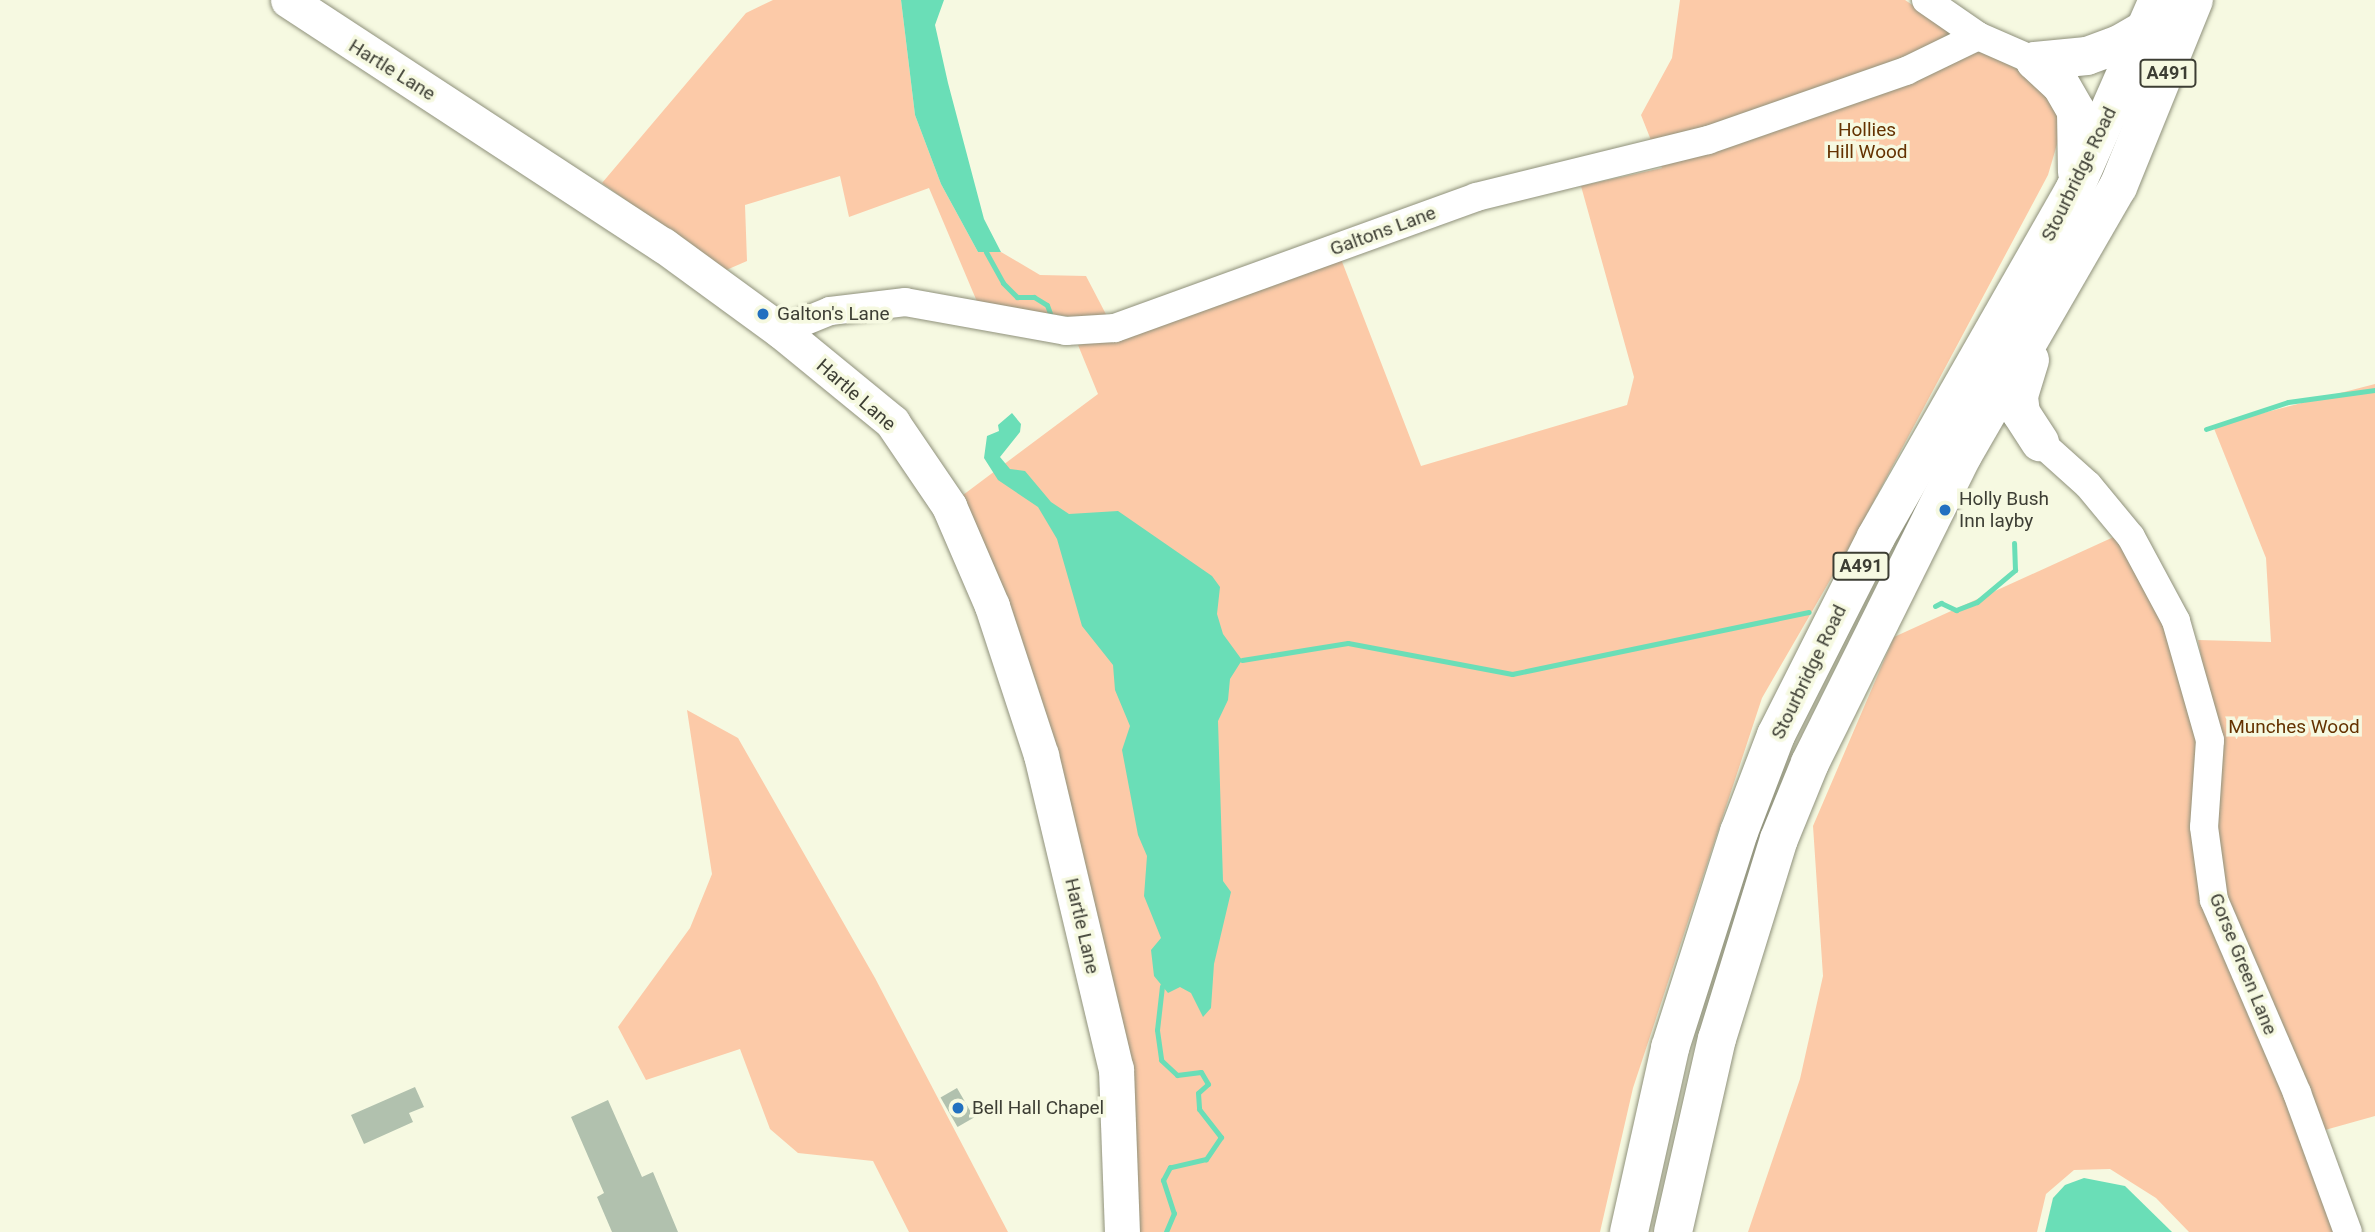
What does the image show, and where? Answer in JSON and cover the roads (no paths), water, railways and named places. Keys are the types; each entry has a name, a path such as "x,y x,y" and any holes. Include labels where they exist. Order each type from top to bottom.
{"highway":[{"name":"Stourbridge Road","path":"1673,1232 1717,1040 1779,839 1864,647 1963,455 2035,334 2123,176 2194,0"},
{"name":"Stourbridge Road","path":"1629,1232 1670,1048 1738,832 1776,735 1875,537 2075,188 2153,14"},
{"path":"2035,61 2087,56 2153,14"},
{"path":"2035,61 2061,85 2076,111 2080,148 2075,188"},
{"path":"1963,455 1987,446 2040,442 2021,413 2019,397 2035,334"}],"main road":[{"name":"Hartle Lane","path":"288,0 663,245 780,331 891,422 949,506 992,606 1041,755 1116,1069 1122,1232"}],"street":[{"path":"1926,0 1978,36 2035,61"},
{"name":"Galtons Lane","path":"780,331 830,312 905,302 1066,331 1115,328 1476,197 1708,140 1906,71 1978,36"},
{"name":"Gorse Green Lane","path":"2040,442 2088,485 2131,537 2175,621 2210,740 2204,827 2214,900 2297,1093 2348,1232"}],"waterway":[{"path":"986,252 1003,283 1017,297 1034,297 1047,305 1052,319"},
{"path":"2206,429 2288,402 2375,390"},
{"path":"1935,606 1941,603 1956,610 1977,602 2015,570 2014,543"},
{"path":"1242,660 1348,643 1512,674 1809,612"},
{"path":"1162,986 1157,1030 1161,1060 1177,1075 1201,1072 1208,1084 1198,1093 1199,1109 1221,1137 1206,1159 1170,1167 1163,1180 1174,1213 1166,1232"}],"place":[{"name":"Galton's Lane","path":"763,314"},
{"name":"Holly Bush Inn layby","path":"1945,510"},
{"name":"Bell Hall Chapel","path":"958,1108"}],"park label":[{"name":"Hollies Hill Wood","path":"1867,141"},
{"name":"Munches Wood","path":"2294,727"}]}
